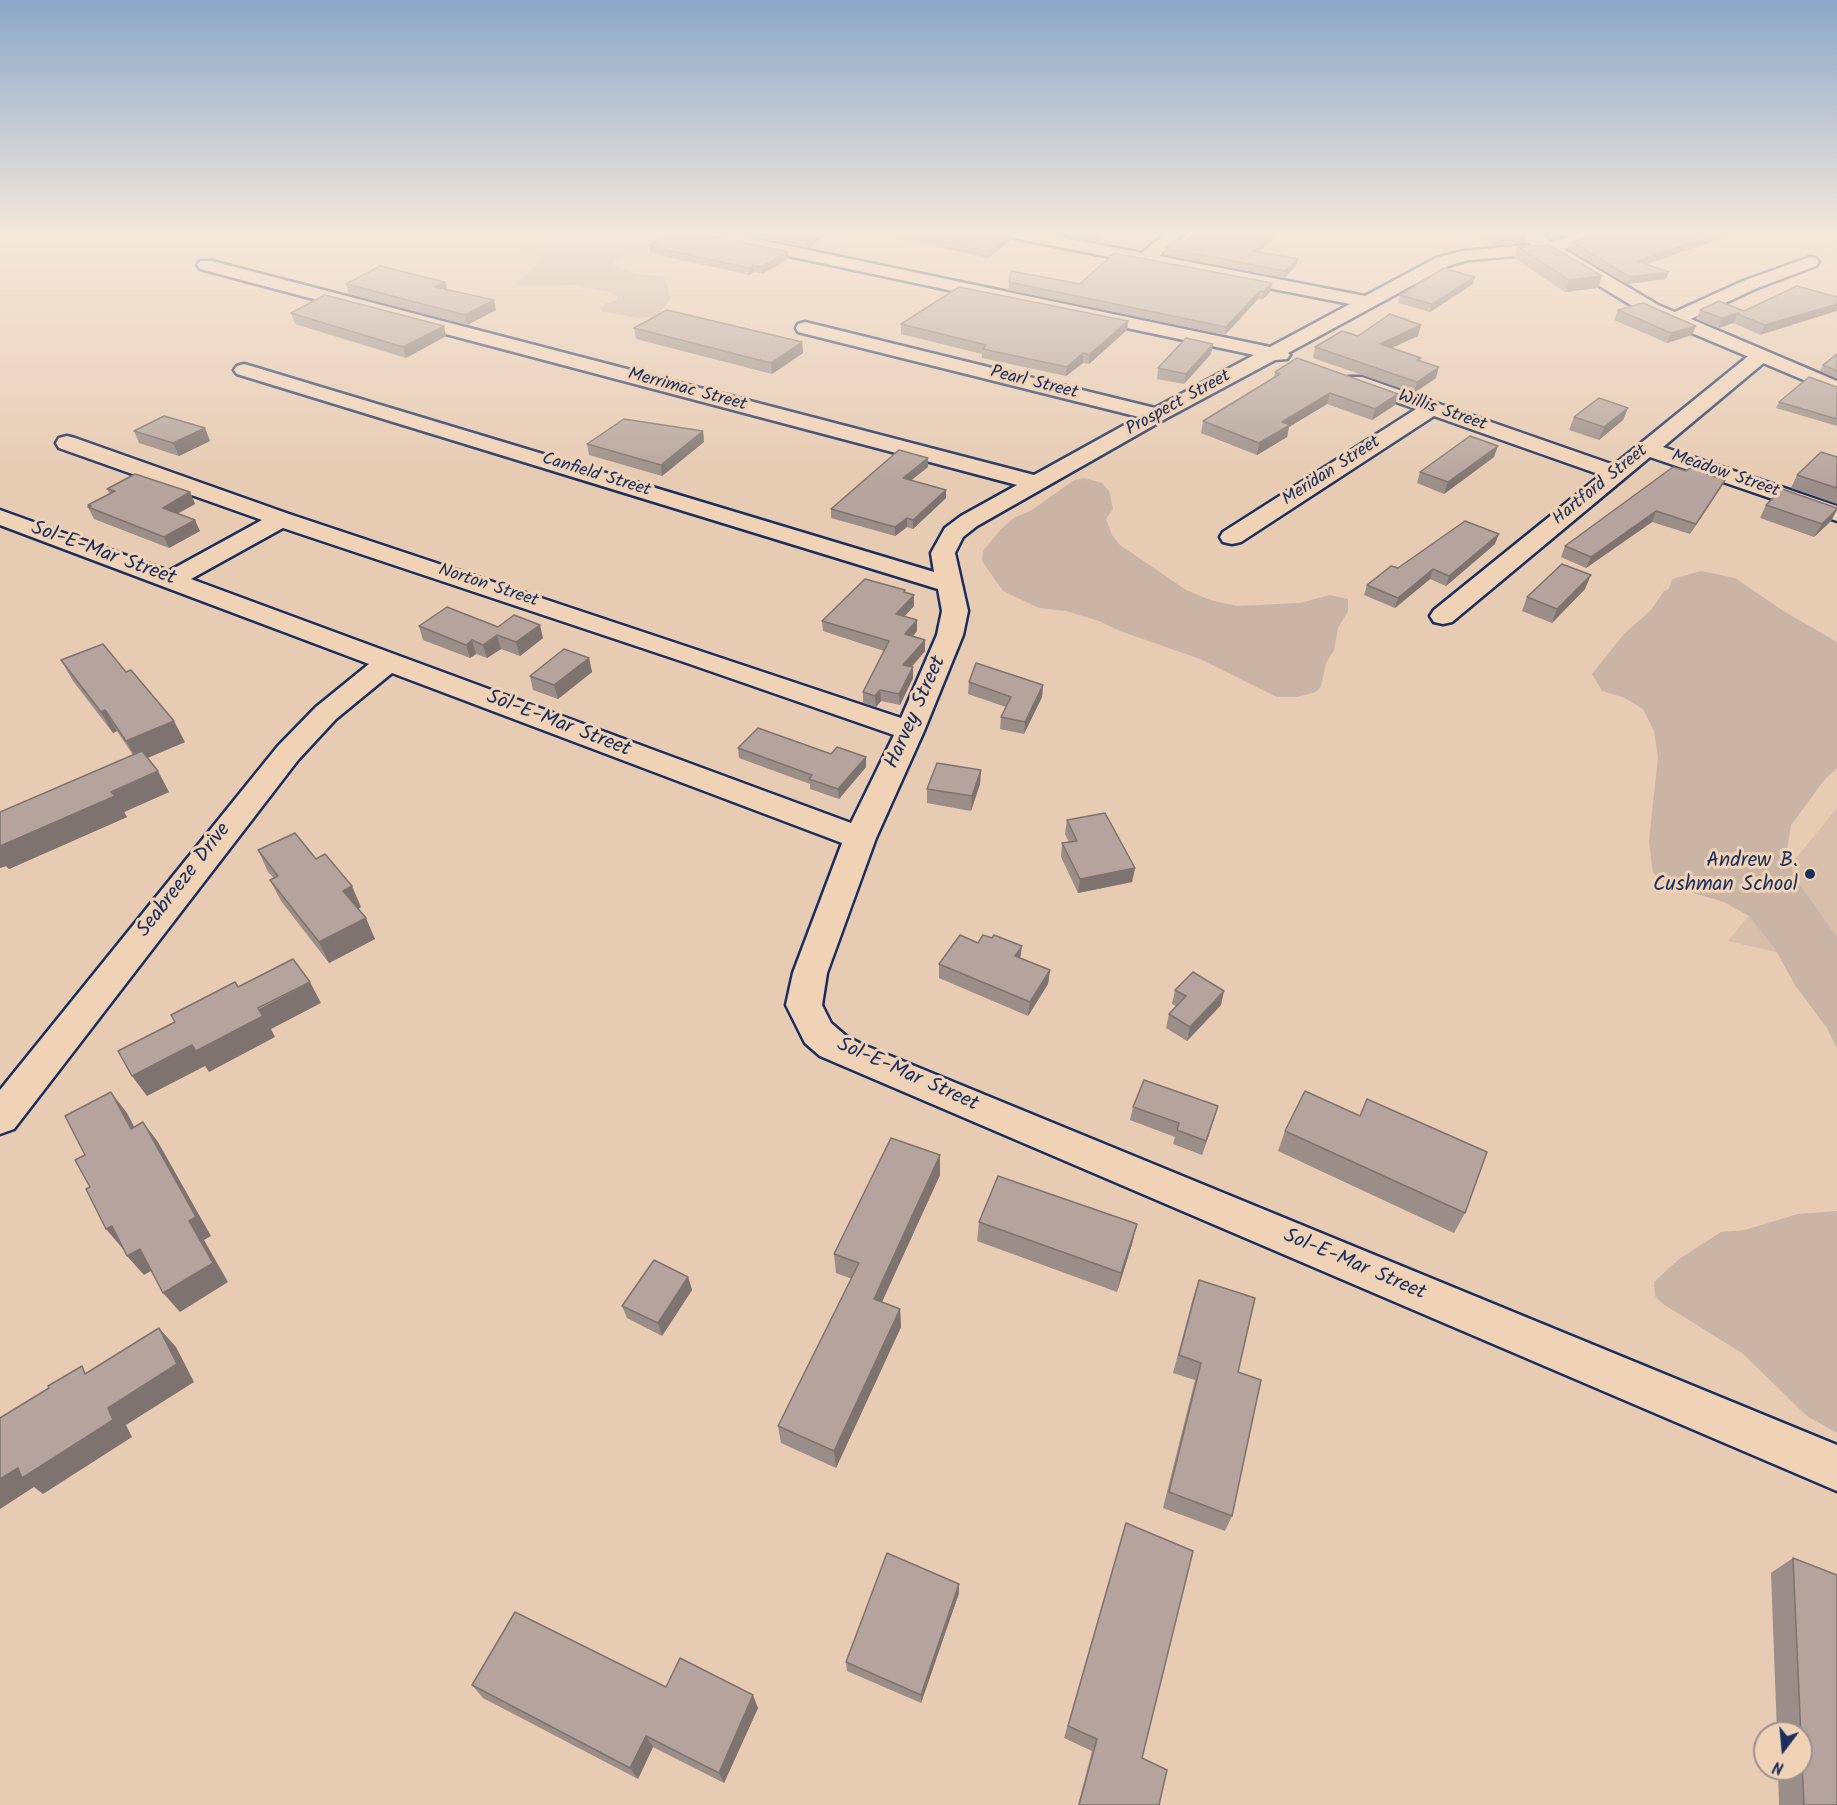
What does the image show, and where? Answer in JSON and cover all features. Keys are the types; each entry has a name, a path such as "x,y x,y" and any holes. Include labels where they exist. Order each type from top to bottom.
{"street":[{"name":"Merrimac Street","path":"406,317 1036,483"},
{"path":"1103,317 1273,353 1294,360"},
{"name":"Prospect Street","path":"948,584 943,553 953,533 1036,483 1340,317"},
{"path":"1668,317 1837,388"},
{"path":"1673,320 1679,317"},
{"name":"Pearl Street","path":"805,328 1158,415"},
{"name":"Hartford Street","path":"1443,615 1759,357"},
{"name":"Canfield Street","path":"244,370 948,584"},
{"name":"Willis Street","path":"1337,375 1616,473"},
{"name":"Meridan Street","path":"1232,537 1432,408"},
{"name":"Norton Street","path":"67,443 281,519 910,731"},
{"name":"Meadow Street","path":"1647,449 1837,514"},
{"name":"Sol-E-Mar Street","path":"2,519 390,661 860,838 810,974 804,1005 818,1033 833,1046 866,1062 1837,1468"},
{"path":"171,580 281,519"},
{"name":"Harvey Street","path":"860,838 946,647 955,611 948,584"},
{"name":"Seabreeze Drive","path":"0,1118 288,753 326,713 390,661"}],"shaded area":[{"path":"1084,478 1102,483 1109,491 1113,509 1106,519 1112,535 1120,545 1186,590 1210,600 1237,606 1300,603 1330,595 1348,599 1348,611 1338,628 1334,650 1326,663 1321,686 1316,692 1297,697 1277,697 1200,659 1120,631 1099,621 1066,611 1039,608 1003,591 982,561 983,551 1001,529 1014,518 1032,510 1074,480"},
{"path":"1701,571 1735,578 1785,612 1837,642 1837,768 1825,779 1791,825 1787,850 1794,877 1837,937 1837,1048 1827,1028 1795,985 1774,947 1749,916 1724,902 1669,886 1653,873 1649,841 1658,757 1654,731 1643,709 1625,698 1602,691 1592,674 1624,634 1651,610 1664,591 1669,589 1672,579"},
{"name":"Andrew B. Cushman School","path":"1837,808 1837,966 1728,941"},
{"path":"1837,1211 1837,1433 1807,1416 1742,1353 1663,1304 1655,1296 1654,1282 1679,1259 1721,1232 1745,1230 1798,1214"}],"building":[{"path":"305,317 410,317 444,326 403,347"},
{"path":"654,317 698,317 802,342 771,363 634,328"},
{"path":"912,317 1109,317 1128,321 1089,355 1083,353 1067,367 983,349 986,345 901,324"},
{"path":"1179,317 1235,317 1226,327"},
{"path":"1385,317 1399,317 1421,325 1380,344 1421,358 1417,360 1439,367 1417,382 1315,347 1342,331 1358,336"},
{"path":"1635,317 1676,317 1696,326 1671,333"},
{"path":"1745,317 1792,317 1765,325"},
{"path":"1186,338 1213,344 1186,374 1158,368"},
{"path":"1837,354 1837,371 1823,365"},
{"path":"1297,358 1398,394 1375,409 1330,393 1282,422 1290,425 1259,443 1203,421 1280,374 1275,372"},
{"path":"1809,377 1837,387 1837,419 1779,402"},
{"path":"1599,398 1628,408 1604,427 1574,417"},
{"path":"164,416 205,428 173,443 134,431"},
{"path":"624,419 703,431 661,465 587,444"},
{"path":"1470,436 1498,446 1448,482 1420,472"},
{"path":"899,450 928,458 903,478 946,490 913,520 907,518 895,527 831,509"},
{"path":"1821,452 1837,457 1837,488 1797,475"},
{"path":"1673,467 1686,471 1690,468 1725,480 1696,524 1656,511 1591,557 1565,546"},
{"path":"135,474 190,492 163,508 195,520 164,537 88,507 115,491 107,489"},
{"path":"1782,489 1837,509 1822,524 1766,505"},
{"path":"1465,521 1499,534 1449,576 1433,569 1398,598 1367,585 1391,566 1398,568"},
{"path":"1562,564 1591,575 1557,609 1527,597"},
{"path":"865,579 905,590 904,592 914,595 896,614 917,620 905,634 925,640 903,665 913,667 899,694 880,690 875,696 863,692 889,641 822,621"},
{"path":"447,607 498,627 514,615 540,625 516,642 497,635 483,645 472,640 466,645 419,626"},
{"path":"103,644 126,672 131,670 174,721 126,741 105,710 101,712 61,660"},
{"path":"564,649 589,658 554,685 530,676"},
{"path":"976,663 1043,685 1025,722 1001,717 1011,697 969,682"},
{"path":"758,728 831,754 837,747 866,757 838,789 809,779 812,775 738,748"},
{"path":"142,751 158,771 111,792 115,796 0,846 0,812"},
{"path":"937,763 981,770 972,796 927,789"},
{"path":"1105,813 1135,868 1080,879 1062,843 1077,841 1067,820"},
{"path":"295,833 316,859 325,854 352,886 343,891 366,918 319,942 270,880 278,876 258,850"},
{"path":"960,935 978,943 983,935 992,938 994,935 1022,946 1015,956 1050,970 1030,1002 939,964"},
{"path":"293,959 310,982 258,1008 263,1016 196,1051 192,1045 132,1076 118,1051 175,1022 171,1015 235,982 238,987"},
{"path":"1193,972 1224,991 1190,1027 1169,1014 1186,996 1175,990"},
{"path":"1144,1080 1218,1106 1206,1141 1177,1130 1179,1123 1133,1107"},
{"path":"1305,1091 1360,1116 1367,1099 1487,1152 1465,1213 1285,1131"},
{"path":"111,1092 131,1129 143,1122 196,1217 189,1221 213,1263 163,1293 140,1249 127,1256 112,1226 106,1229 86,1189 90,1187 75,1160 85,1155 65,1116"},
{"path":"891,1138 940,1155 874,1299 900,1309 834,1451 778,1426 859,1263 834,1254"},
{"path":"998,1176 1137,1224 1121,1273 979,1222"},
{"path":"654,1260 688,1277 658,1323 622,1306"},
{"path":"1199,1280 1255,1298 1238,1372 1261,1380 1232,1516 1169,1492 1201,1363 1179,1355"},
{"path":"159,1328 177,1364 108,1408 113,1420 22,1478 18,1468 0,1479 0,1418 82,1366 85,1374"},
{"path":"1126,1523 1193,1551 1142,1758 1167,1770 1159,1805 1079,1805 1097,1739 1068,1726"},
{"path":"887,1553 959,1584 921,1695 846,1662"},
{"path":"1793,1558 1837,1575 1837,1805 1804,1805 1803,1781 1813,1781 1813,1721 1800,1721"},
{"path":"515,1612 666,1687 680,1658 753,1695 719,1773 646,1736 630,1768 472,1685"}],"place":[{"name":"Andrew B. Cushman School","path":"1810,874"}]}
